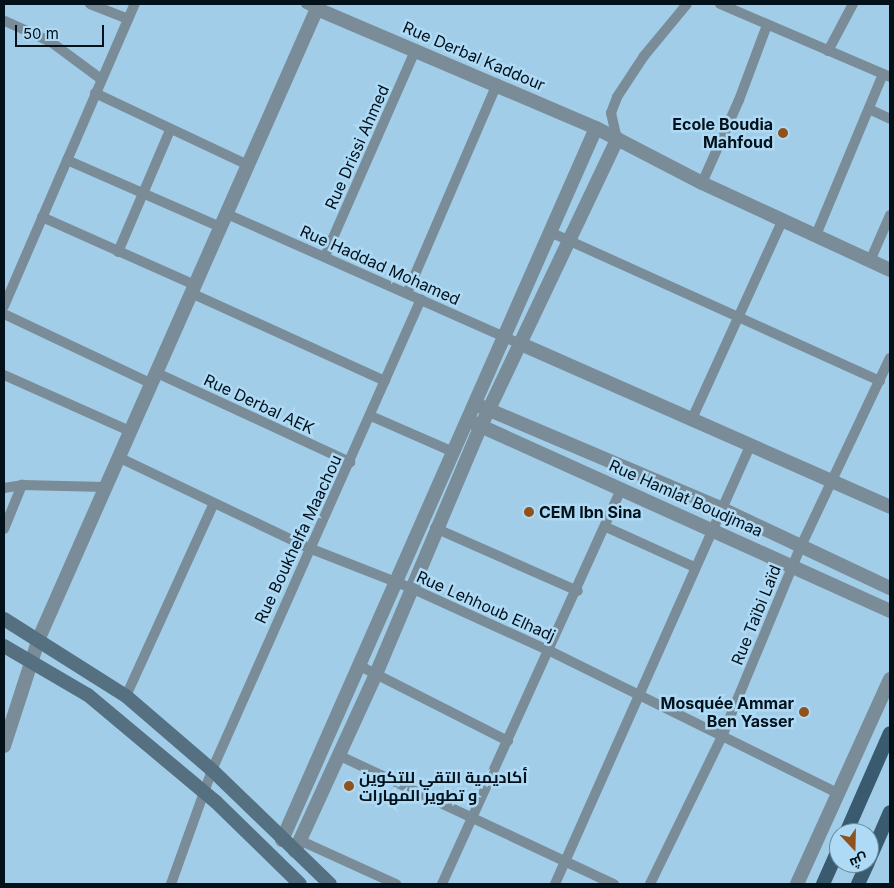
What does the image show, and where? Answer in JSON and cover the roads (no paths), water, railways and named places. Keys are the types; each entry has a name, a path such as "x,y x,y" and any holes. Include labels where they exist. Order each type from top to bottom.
{"main road":[{"path":"4,619 39,638 126,696 212,770 282,840 297,846 330,884"},
{"path":"4,646 88,695 202,791 300,884"},
{"path":"850,823 890,733"},
{"path":"879,836 890,812"},
{"path":"823,884 829,870"}],"street":[{"path":"90,4 128,19"},
{"path":"4,306 135,4"},
{"path":"396,884 297,846 376,674 435,528 488,410 617,139 612,113 617,97 644,56 687,4"},
{"path":"720,4 887,76 868,109 816,235"},
{"path":"828,51 853,4"},
{"path":"4,746 30,660 39,638 248,165 314,5"},
{"name":"Rue Derbal Kaddour","path":"314,5 596,128 702,183 890,270"},
{"path":"4,21 51,42 101,79"},
{"path":"702,183 739,100 767,25"},
{"name":"Rue Drissi Ahmed","path":"325,256 416,49"},
{"path":"407,292 497,84"},
{"path":"95,93 170,130 248,165"},
{"path":"868,109 890,119"},
{"path":"282,840 360,666 451,451 596,128 612,113"},
{"path":"118,252 145,193 170,130"},
{"name":"Rue Haddad Mohamed","path":"67,160 145,193 325,256 521,344"},
{"path":"870,261 890,215"},
{"path":"42,217 385,381"},
{"path":"692,421 783,219"},
{"path":"550,232 739,319 880,381"},
{"name":"Rue Boukhelfa Maachou","path":"171,884 202,791 309,548 371,416 421,299"},
{"name":"Rue Derbal AEK","path":"4,314 350,462"},
{"path":"521,344 750,447 834,481 890,507"},
{"name":"Rue Taïbi Laïd","path":"650,884 723,734 801,546 834,481 890,358"},
{"path":"4,375 130,431"},
{"name":"Rue Hamlat Boudjmaa","path":"474,403 720,508 890,588"},
{"path":"371,416 451,451"},
{"name":"Rue Hamlat Boudjmaa","path":"466,420 793,565 890,611"},
{"path":"555,884 720,508 750,447"},
{"name":"Rue Lehhoub Elhadj","path":"118,457 309,548 411,588 550,651 723,734 837,793"},
{"path":"4,488 22,485 105,487"},
{"path":"4,529 22,485"},
{"path":"442,884 475,818 508,741 578,591 622,488"},
{"path":"126,696 214,503"},
{"path":"606,527 694,567"},
{"path":"435,528 578,591"},
{"path":"360,666 508,741"},
{"path":"797,884 890,679"},
{"path":"338,754 566,859 614,884"}],"place":[{"name":"Ecole Boudia Mahfoud","path":"783,133"},
{"name":"CEM Ibn Sina","path":"529,512"},
{"name":"Mosquée Ammar Ben Yasser","path":"804,712"},
{"name":"أكاديمية التقي للتكوين و تطوير المهارات","path":"349,786"}]}
